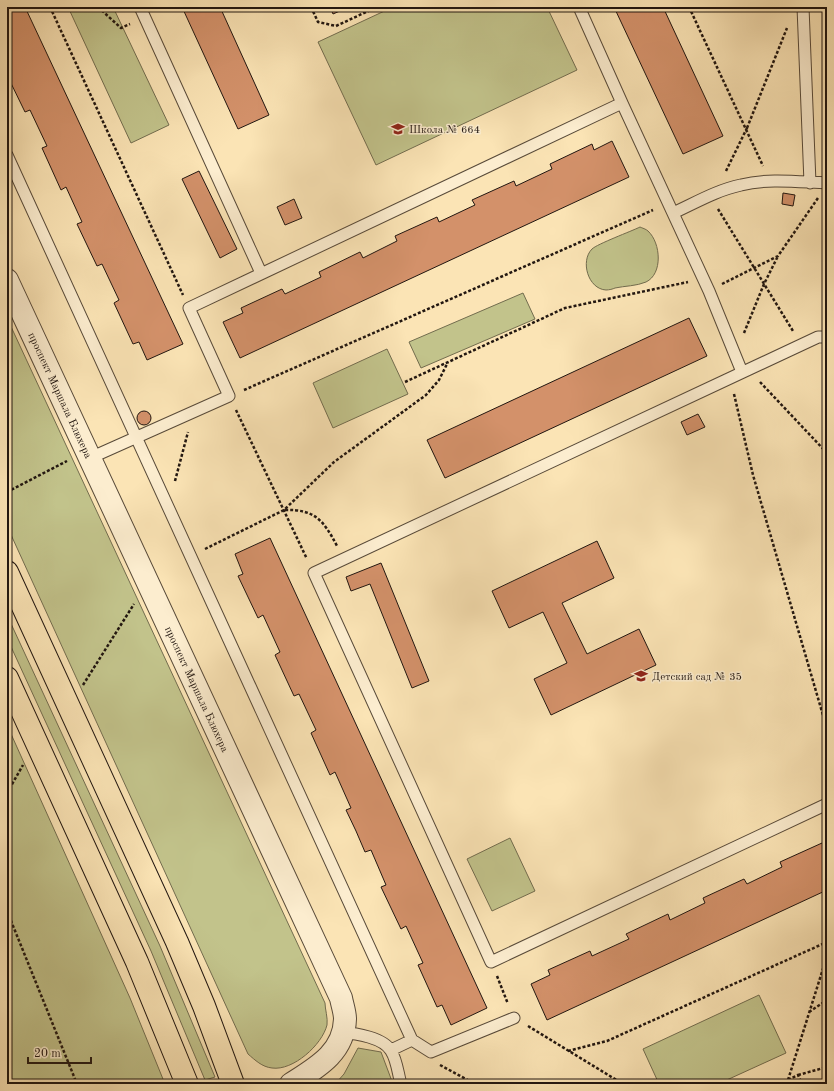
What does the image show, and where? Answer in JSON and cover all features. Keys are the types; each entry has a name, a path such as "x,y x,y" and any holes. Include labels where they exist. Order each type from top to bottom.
{"main road":[{"path":"7,572 177,942 204,1006 233,1084"},
{"path":"7,678 137,962 187,1084"}],"street":[{"name":"проспект Маршала Блюхера","path":"7,280 341,998 345,1018 343,1033 337,1048 322,1065 291,1084"}],"lane":[{"path":"140,7 261,273"},
{"path":"579,7 709,291 735,356 745,371"},
{"path":"803,7 810,183"},
{"path":"89,454 137,438 229,396 189,308 622,103"},
{"path":"7,154 412,1040 431,1052 514,1018"},
{"path":"671,208 741,184 770,182 825,183"},
{"path":"827,337 818,337 314,573 491,962 827,804"},
{"path":"343,1033 359,1033 370,1037 391,1050 401,1084"},
{"path":"391,1050 412,1040"}],"path":[{"path":"50,7 189,308"},
{"path":"98,7 121,28 145,17"},
{"path":"311,7 318,22 336,26 377,7"},
{"path":"689,7 747,128 770,182"},
{"path":"789,21 747,128 726,172 712,195 721,216 802,345"},
{"path":"735,356 764,284 778,256 820,194 825,183"},
{"path":"314,573 229,396 671,208"},
{"path":"709,291 778,256"},
{"path":"405,382 565,308 703,279"},
{"path":"191,556 284,510 334,462 426,395 439,380 448,362"},
{"path":"745,371 827,453"},
{"path":"731,378 753,475 827,729"},
{"path":"168,506 194,412"},
{"path":"7,492 89,454"},
{"path":"284,510 308,512 318,518 327,526 344,559"},
{"path":"7,912 77,1084"},
{"path":"568,1051 607,1041 827,942"},
{"path":"788,1080 827,956"},
{"path":"491,962 514,1018 623,1084"},
{"path":"809,1012 827,1000"},
{"path":"431,1052 435,1062 475,1084"},
{"path":"779,1084 798,1075 827,1067"},
{"path":"798,1075 802,1084"}],"green space":[{"path":"68,7 113,7 169,125 131,143"},
{"name":"Школа № 664","path":"393,7 547,7 577,70 376,165 318,42"},
{"path":"640,227 647,230 652,236 658,250 658,266 652,278 646,282 635,285 608,290 595,285 590,280 586,267 588,254 595,247"},
{"path":"523,293 535,319 421,368 409,342"},
{"path":"7,318 325,1003 327,1025 324,1033 306,1055 289,1065 280,1068 268,1067 259,1063 248,1054 7,526"},
{"path":"387,349 408,394 333,428 313,383"},
{"path":"7,615 160,946 215,1077 205,1080 151,951 7,638"},
{"path":"7,725 130,998 165,1084 7,1084"},
{"path":"510,838 535,891 492,911 467,859"},
{"path":"759,995 786,1053 718,1084 659,1084 643,1049"},
{"path":"358,1048 381,1052 393,1084 335,1084 344,1074"}],"building":[{"path":"7,7 25,7 183,344 147,360 139,342 133,344 114,303 119,300 102,264 97,266 77,224 82,222 66,187 61,190 42,148 47,146 30,110 25,112 7,75 7,70 10,69 7,62"},
{"path":"182,7 220,7 269,115 238,129"},
{"path":"330,7 349,7 333,14"},
{"path":"614,7 663,7 723,136 683,154"},
{"path":"612,141 629,177 240,358 223,322 243,313 241,308 282,289 285,294 321,277 319,272 360,252 363,258 397,241 395,236 437,217 439,222 475,205 472,200 514,181 516,186 552,169 550,164 592,144 594,150"},
{"path":"199,171 237,249 220,258 182,179"},
{"path":"783,193 795,195 793,206 782,204"},
{"path":"294,199 302,218 285,225 277,207"},
{"path":"689,318 707,356 445,478 427,440"},
{"path":"141,411 147,411 151,415 151,421 147,425 141,425 137,421 137,415"},
{"path":"698,414 705,427 687,435 681,422"},
{"path":"270,538 487,1008 451,1025 442,1005 437,1007 418,965 423,963 406,926 401,929 381,887 386,885 371,850 365,852 346,810 351,808 335,772 330,775 311,733 316,730 299,694 294,696 275,655 280,652 263,615 258,618 238,576 243,574 235,554"},
{"path":"597,541 614,578 562,603 587,654 639,629 656,665 551,715 534,679 567,663 543,612 509,628 492,591"},
{"path":"381,563 429,681 412,688 370,584 351,591 346,577"},
{"path":"822,843 824,848 827,847 827,890 547,1020 531,984 550,975 548,970 590,951 592,956 629,939 626,934 668,914 670,920 705,903 703,898 744,879 747,884 782,867 780,862"}],"place":[{"name":"Школа № 664","path":"398,129"},
{"name":"Детский сад № 35","path":"641,676"}]}
